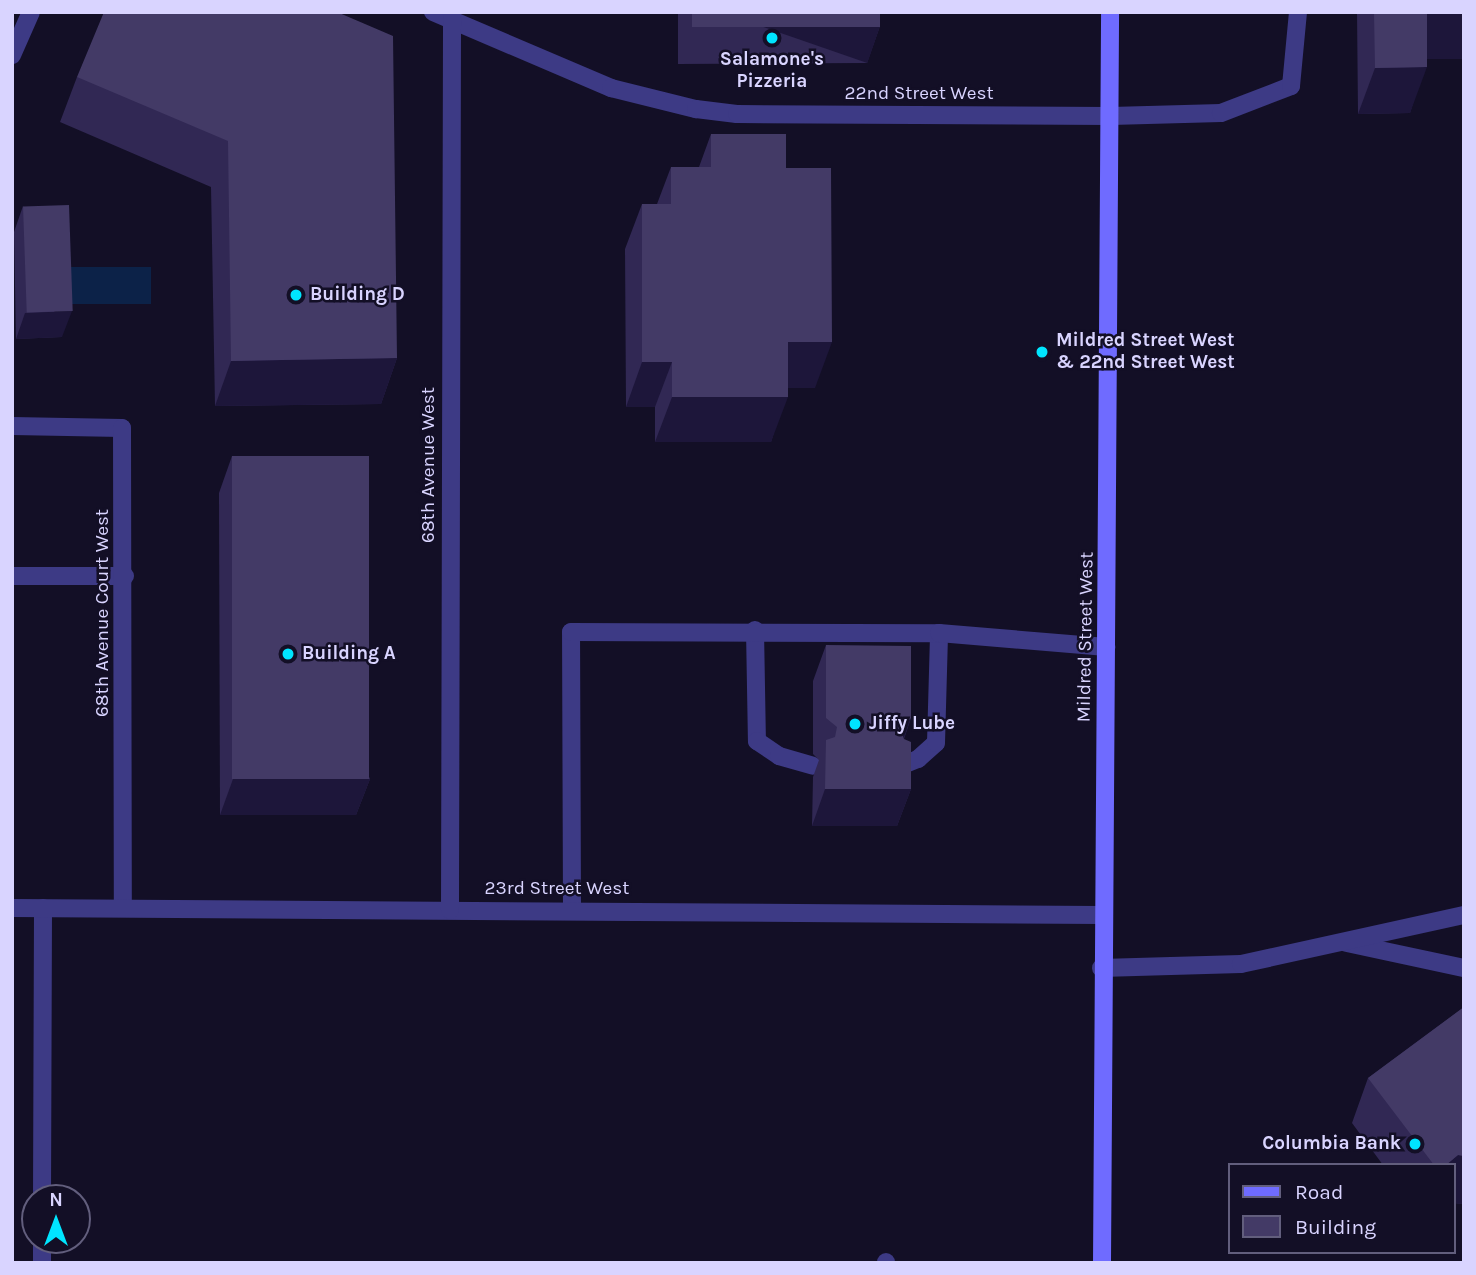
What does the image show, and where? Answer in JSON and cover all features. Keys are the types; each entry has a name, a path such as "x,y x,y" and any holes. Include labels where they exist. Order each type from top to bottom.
{"main road":[{"name":"Mildred Street West","path":"1102,1263 1101,915 1106,647 1110,12"}],"street":[{"path":"12,55 31,12"},
{"name":"22nd Street West","path":"433,12 602,85 696,109 737,114 1111,116 1221,113 1291,86 1298,12"},
{"name":"68th Avenue West","path":"450,910 452,19"},
{"name":"68th Avenue Court West","path":"12,426 122,429 125,576 123,908"},
{"path":"12,576 125,576"},
{"path":"755,631 757,741 779,756 813,766"},
{"path":"572,911 571,632 939,633 1106,647"},
{"path":"898,767 918,759 936,743 939,633"},
{"name":"23rd Street West","path":"12,908 1101,915"},
{"path":"42,1184 43,908"},
{"path":"1101,968 1241,964 1464,915"},
{"path":"1341,942 1464,968"}],"water":[{"path":"67,267 151,267 151,304 67,304"}],"building":[{"name":"Building D","path":"104,12 337,12 393,36 397,358 231,361 228,141 77,77"},
{"path":"692,12 880,12 880,27 692,27"},
{"path":"1374,12 1464,13 1427,14 1427,67 1375,68"},
{"path":"711,134 786,134 786,168 831,168 832,342 788,342 788,397 672,397 672,362 642,362 642,204 671,204 671,167 711,167"},
{"path":"69,205 73,311 27,313 23,207"},
{"name":"Building A","path":"232,456 369,456 369,779 232,779"},
{"name":"Jiffy Lube","path":"826,645 911,646 911,718 900,729 904,739 911,742 911,789 825,789 826,740 835,737 837,727 826,718"},
{"name":"Columbia Bank","path":"1464,1007 1464,1156 1458,1155 1448,1163 1432,1163 1368,1078"}],"place":[{"name":"Salamone's Pizzeria","path":"772,38"},
{"name":"Building D","path":"296,295"},
{"name":"Mildred Street West & 22nd Street West","path":"1042,352"},
{"name":"Building A","path":"288,654"},
{"name":"Jiffy Lube","path":"855,724"},
{"name":"Columbia Bank","path":"1415,1144"}]}
